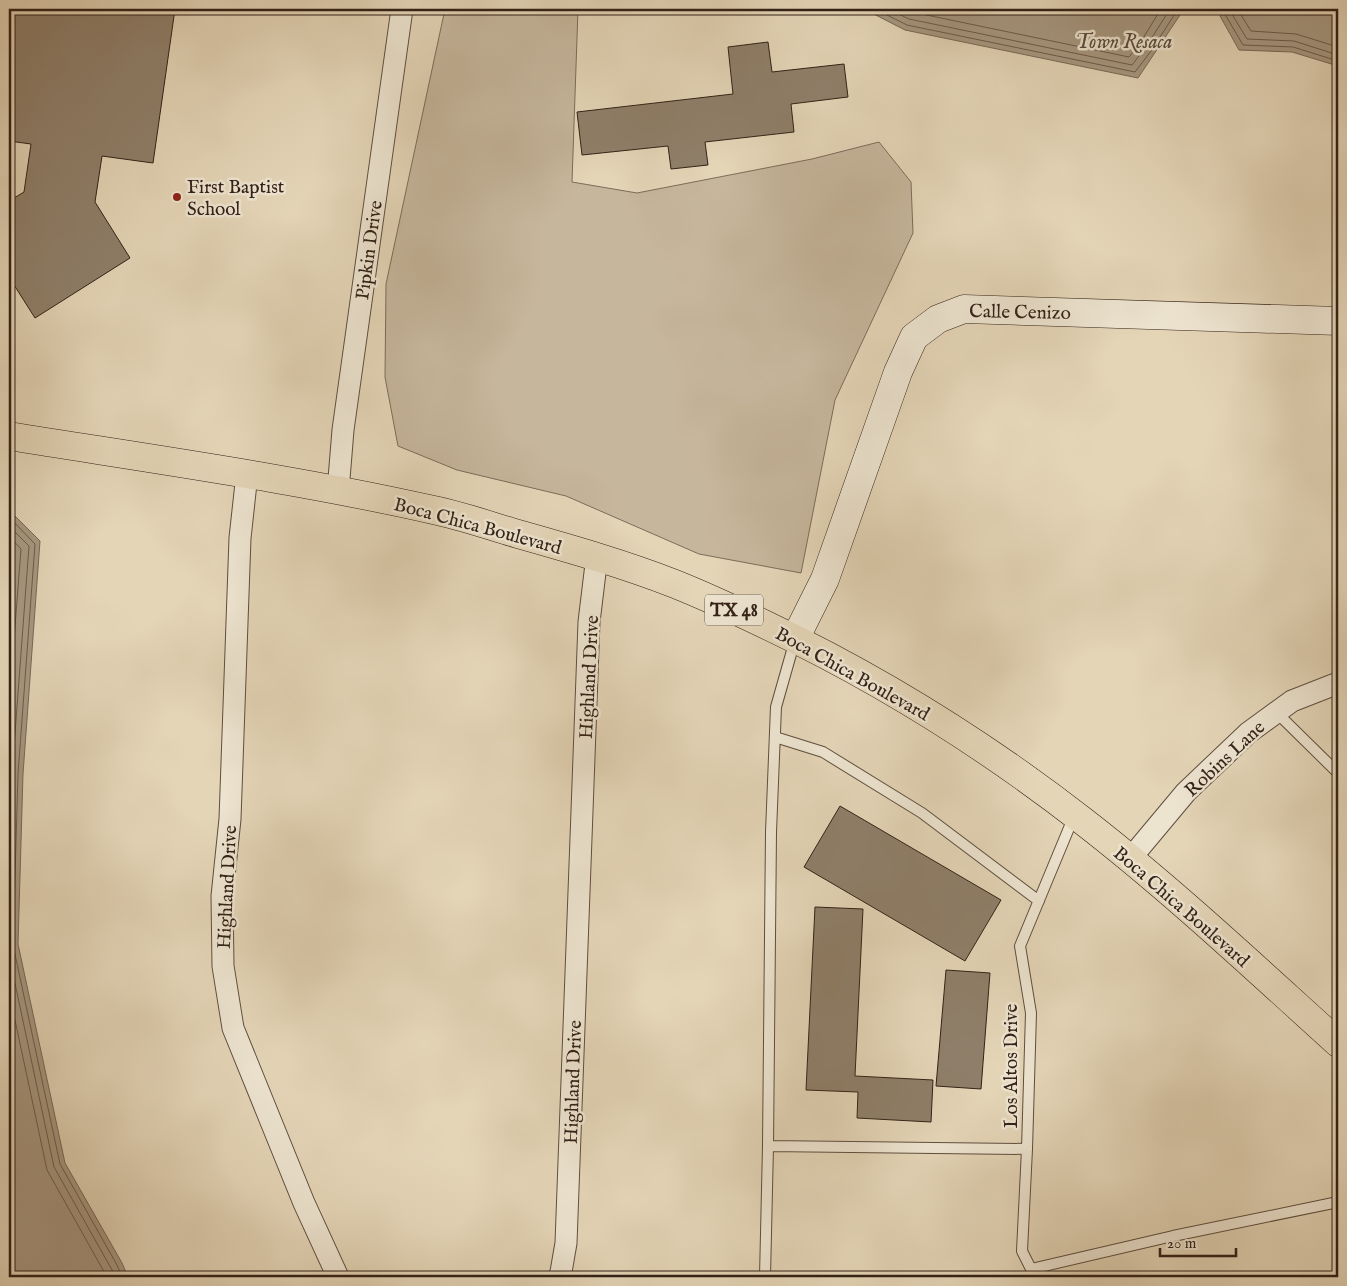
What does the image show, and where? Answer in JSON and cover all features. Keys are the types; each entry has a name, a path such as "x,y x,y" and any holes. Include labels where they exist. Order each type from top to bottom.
{"main road":[{"name":"Boca Chica Boulevard","path":"9,436 247,474 441,512 596,556 677,585 795,639 877,682 981,746 1130,859 1338,1043"}],"street":[{"name":"Pipkin Drive","path":"338,491 343,430 402,9"},
{"name":"Calle Cenizo","path":"795,639 825,580 898,372 914,338 938,319 964,309 1338,321"},
{"name":"Highland Drive","path":"247,474 240,538 230,819 222,896 223,966 233,1028 304,1202 338,1277"},
{"name":"Highland Drive","path":"559,1277 562,1272 566,1243 589,622 596,556"},
{"name":"Robins Lane","path":"1130,859 1186,792 1248,733 1292,701 1338,684"}],"lane":[{"path":"765,1277 771,832 776,708 795,639"},
{"path":"1276,712 1338,773"},
{"path":"775,737 823,752 922,813 1039,901"},
{"name":"Los Altos Drive","path":"1074,815 1020,946 1031,1012 1028,1149 1022,1251 1031,1269 1173,1236 1338,1202"},
{"name":"Los Altos Drive","path":"768,1146 1028,1149"}],"shaded area":[{"path":"445,9 578,9 572,182 637,193 812,159 879,142 911,182 913,233 835,400 801,573 699,554 566,496 457,470 398,446 385,377 386,284"}],"water":[{"name":"Town Resaca","path":"864,9 1184,9 1138,78 905,30"},
{"path":"1223,9 1338,9 1338,66 1292,52 1239,50 1220,16"},
{"path":"9,510 40,541 23,774 18,944 65,1163 122,1263 128,1277 9,1277"}],"building":[{"path":"9,9 175,9 153,163 102,156 95,202 130,258 35,318 9,277 9,201 24,192 31,144 9,141"},
{"path":"768,42 772,72 844,64 848,97 791,104 794,132 705,142 708,165 671,169 668,146 582,155 577,112 733,94 728,47"},
{"path":"840,806 1001,900 965,961 804,867"},
{"path":"815,907 863,909 855,1076 933,1080 931,1122 857,1118 858,1092 806,1090"},
{"path":"946,970 990,973 981,1089 936,1086"}],"place":[{"name":"First Baptist School","path":"177,197"}]}
